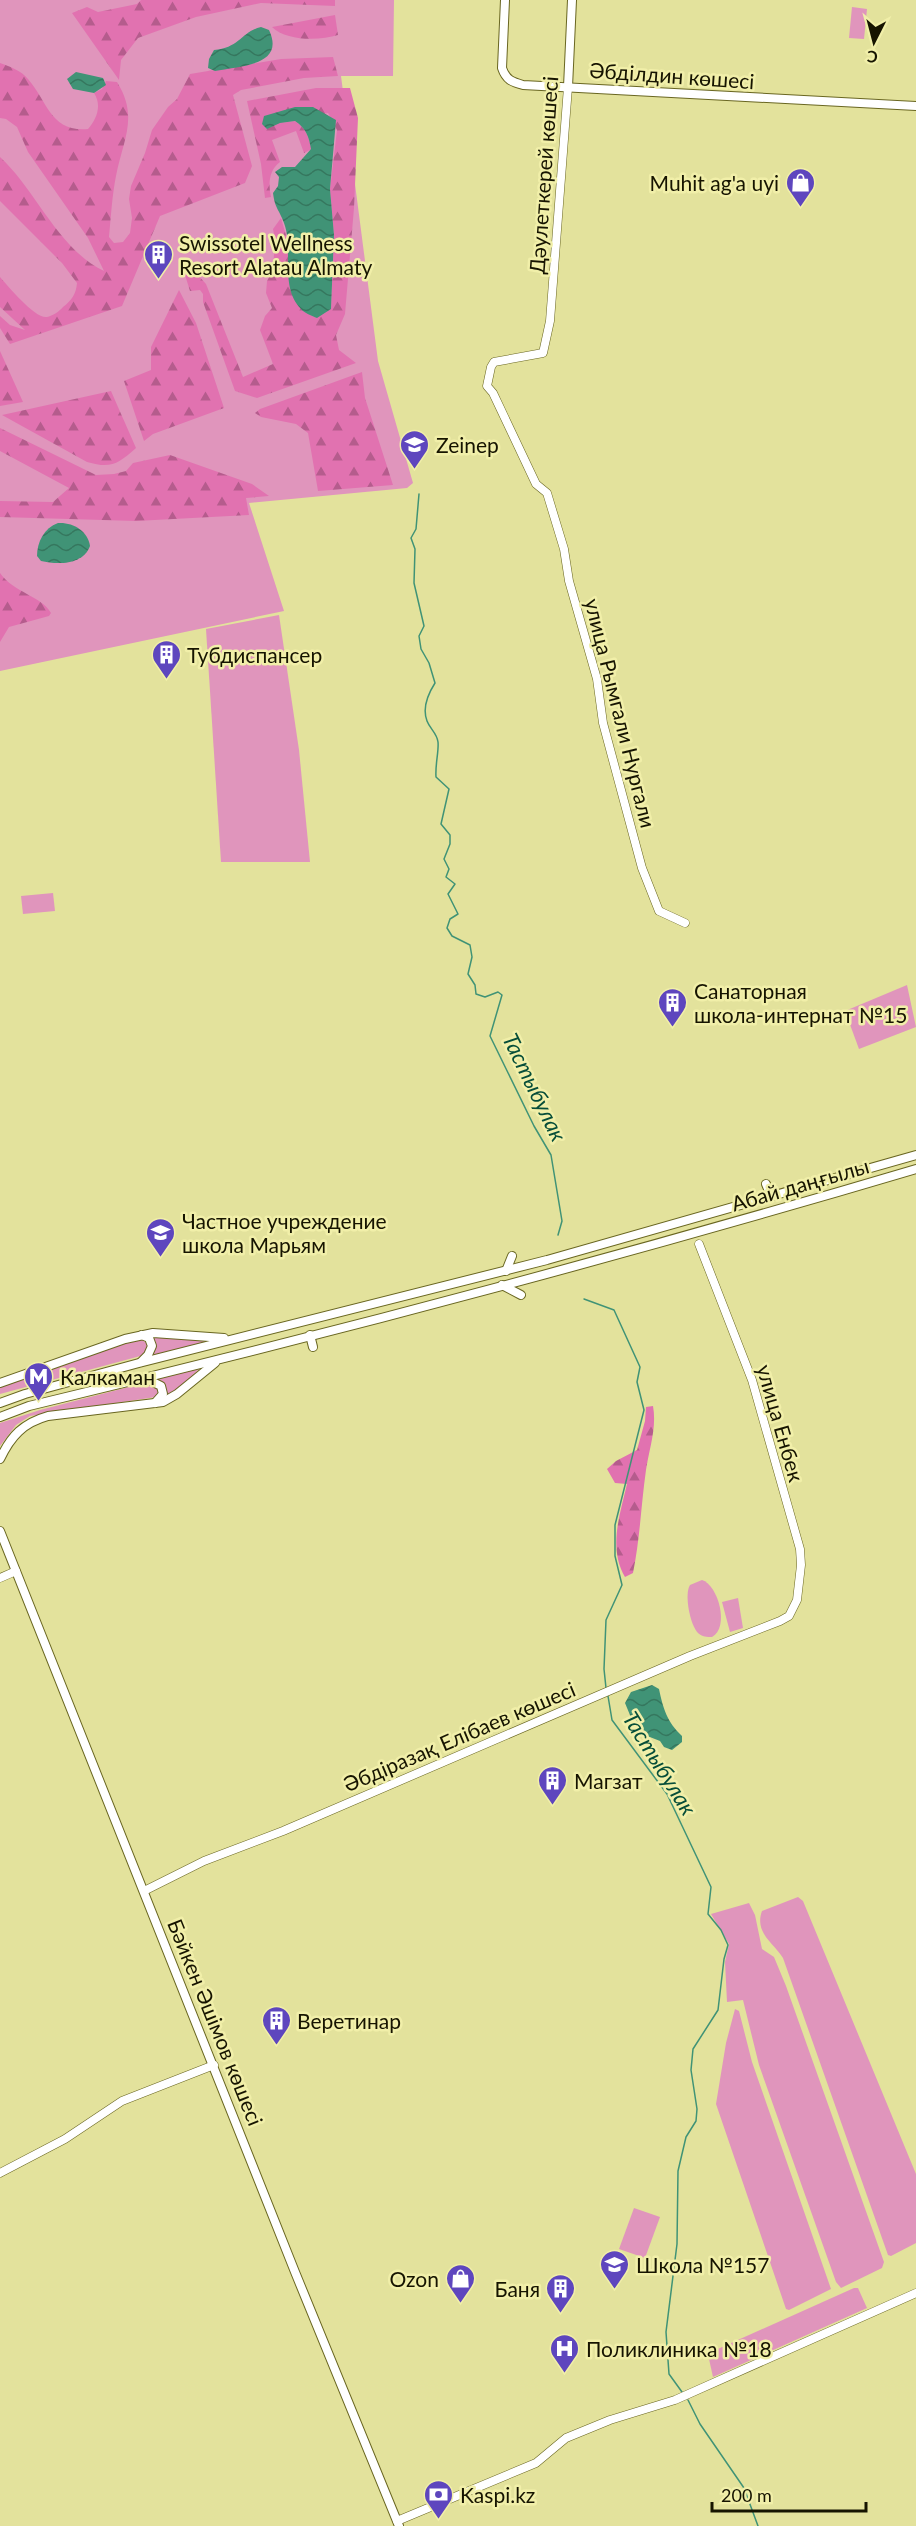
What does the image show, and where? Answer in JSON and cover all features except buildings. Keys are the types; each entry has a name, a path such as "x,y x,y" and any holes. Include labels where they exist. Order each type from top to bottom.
{"main road":[{"name":"Әбділдин көшесі","path":"505,0 501,60 504,75 511,82 523,86 916,106"},
{"name":"Дәулеткерей көшесі","path":"568,87 572,0"},
{"path":"0,1403 139,1363 506,1271 916,1155"},
{"name":"Абай даңғылы","path":"0,1417 29,1406 502,1285 774,1211 916,1169"},
{"path":"766,1184 771,1196"},
{"path":"774,1211 777,1222"},
{"path":"506,1271 512,1256"},
{"path":"502,1285 521,1295"},
{"path":"323,1316 327,1331"},
{"path":"0,1383 142,1335 162,1333 240,1338"},
{"path":"139,1363 148,1355 152,1346 149,1338 142,1335"},
{"path":"310,1335 313,1347"},
{"path":"0,1459 3,1450 16,1433 32,1420 48,1416 154,1404 170,1399 204,1370 223,1358"},
{"path":"145,1378 159,1383 162,1390 161,1397 154,1404"},
{"name":"Бәйкен Әшімов көшесі","path":"0,1531 398,2523"}],"street":[{"name":"Дәулеткерей көшесі","path":"547,493 536,484 488,386 494,362 543,352 550,321 568,87"},
{"name":"улица Рымгали Нургали","path":"547,493 564,549 572,592 597,679 603,723 642,868 659,911 686,923"},
{"name":"улица Енбек","path":"699,1244 752,1380 800,1549 799,1590 789,1616"},
{"path":"0,1578 16,1571"},
{"name":"Әбдіразақ Елібаев көшесі","path":"144,1891 204,1861 283,1831 690,1656 780,1622 789,1616"},
{"path":"0,2173 65,2139 134,2095 214,2065"},
{"path":"398,2523 536,2463 566,2438 610,2420 675,2400 916,2293"}],"shaded area":[{"path":"0,0 394,0 393,76 341,76 378,361 413,483 407,488 249,503 284,611 0,671"},
{"path":"852,7 867,9 864,39 849,38"},
{"path":"279,615 299,750 310,862 221,862 206,629"},
{"path":"53,893 55,911 23,914 21,896"},
{"path":"907,985 916,1027 859,1049 845,1011"},
{"path":"150,1335 208,1342 151,1357 156,1345"},
{"path":"140,1339 148,1346 144,1355 0,1394 0,1387 121,1343"},
{"path":"201,1367 178,1391 166,1399 166,1386 155,1378"},
{"path":"144,1383 156,1385 160,1393 156,1397 30,1416 16,1425 0,1446 0,1423 40,1410"},
{"path":"702,1580 708,1583 713,1590 720,1607 720,1625 712,1637 698,1633 689,1609 688,1589 690,1585"},
{"path":"738,1598 743,1628 730,1632 722,1602"},
{"path":"798,1897 803,1901 916,2174 916,2243 891,2256 888,2255 783,1958 766,1937 761,1926 762,1911"},
{"path":"749,1903 755,1915 762,1949 774,1957 786,1986 884,2262 882,2268 841,2288 836,2282 759,2065 743,2000 727,2002 725,1962 729,1944 711,1914"},
{"path":"735,2009 739,2011 752,2062 831,2289 789,2310 786,2309 716,2104 726,2043"},
{"path":"634,2208 660,2217 645,2258 619,2249"},
{"path":"858,2288 867,2308 713,2377 709,2359 711,2352"}],"green space":[{"path":"141,0 335,0 335,6 261,3 196,17 138,38 121,60 119,80 72,13 87,7 98,12 137,4"},
{"path":"335,15 338,35 330,37 312,39 294,37 278,32 272,27"},
{"path":"333,57 338,76 304,78 241,90 233,95 252,166 245,183 160,216 122,306 10,344 0,328 0,316 10,325 25,330 0,307 0,277 29,308 47,317 58,312 69,302 75,294 77,283 62,263 0,201 0,157 13,170 73,249 104,271 88,238 28,152 17,127 6,119 0,118 0,63 25,76 51,114 65,126 75,129 88,129 94,121 98,102 94,93 102,89 106,81 117,82 124,95 128,118 113,199 109,237 114,243 123,242 130,233 131,186 152,130 168,107 177,99 190,74 281,59"},
{"path":"316,88 350,88 358,118 354,208 345,314 336,335 339,350 356,363 257,398 235,391 203,302 203,294 200,290 190,291 185,275 197,274 206,284 243,377 273,364 260,330 265,316 272,308 266,293 267,281 273,270 275,239 273,229 281,218 288,242 288,264 331,309 334,235 330,189 337,130 328,113 280,123 295,121 302,126 312,149 304,153 296,131 272,140 280,162 276,165 270,178 271,197 265,198 261,164 247,101"},
{"path":"179,290 196,323 224,408 153,434 144,441 124,381 151,370 151,347"},
{"path":"0,351 23,402 0,406"},
{"path":"362,372 365,398 393,485 318,491 308,433 296,424 261,417 255,413 260,409"},
{"path":"111,391 136,448 114,464 102,465 87,462 2,415"},
{"path":"0,428 96,475 126,471 133,463 170,455 252,484 269,496 246,498 249,515 136,521 0,517 0,501 53,502 69,488 0,451"},
{"path":"0,573 13,585 41,602 51,613 49,616 9,627 0,642"},
{"path":"653,1406 653,1430 633,1573 625,1577 620,1566 616,1543 627,1484 615,1483 607,1469 616,1461 637,1450 645,1421 646,1407"}],"water":[{"path":"261,27 269,30 273,42 271,51 266,57 236,68 215,71 208,68 209,59 214,50 230,46 249,32"},
{"path":"76,72 103,78 106,85 94,93 73,89 67,79"},
{"path":"295,107 313,107 336,120 330,189 334,235 331,309 317,318 302,310 290,290 287,233 273,193 278,186 279,177 275,172 282,167 295,167 311,149 309,141 304,130 295,121 280,123 267,129 262,124 264,116"},
{"path":"58,523 79,528 86,536 90,546 82,557 76,560 62,563 41,561 37,556 40,541 49,528"},
{"path":"652,1685 659,1689 666,1714 682,1736 682,1742 672,1750 664,1747 660,1741 637,1732 625,1703 631,1692"}],"waterway":[{"name":"Тастыбулак","path":"419,494 416,529 411,538 415,549 414,583 424,626 419,636 421,649 429,663 435,683 428,696 425,711 427,721 438,742 436,777 449,789 441,824 450,835 450,844 444,859 449,869 446,877 455,884 448,894 458,914 450,919 447,928 452,936 470,945 472,957 468,974 475,985 476,994 485,997 498,992 502,995 490,1036 534,1126 551,1155 562,1221 558,1235"},
{"name":"Тастыбулак","path":"584,1299 614,1310 640,1367 637,1382 644,1410 615,1525 615,1556 622,1585 606,1620 604,1669 606,1688"},
{"name":"Тастыбулак","path":"608,1696 612,1720 667,1794 711,1887 708,1914 721,1930 728,1945 724,1959 718,2010 693,2049 691,2070 697,2109 696,2121 686,2137 678,2171 677,2244 666,2332 669,2374 682,2392"},
{"name":"Тастыбулак","path":"688,2400 700,2424 744,2488 758,2526"}],"place":[{"name":"Muhit ag'a uyi","path":"800,208"},
{"name":"Swissotel Wellness Resort Alatau Almaty","path":"158,280"},
{"name":"Zeinep","path":"415,470"},
{"name":"Тубдиспансер","path":"166,680"},
{"name":"Санаторная школа-интернат №15","path":"673,1028"},
{"name":"Частное учреждение школа Марьям","path":"161,1258"},
{"name":"Калкаман","path":"39,1402"},
{"name":"Магзат","path":"553,1806"},
{"name":"Веретинар","path":"276,2046"},
{"name":"Школа №157","path":"615,2290"},
{"name":"Ozon","path":"460,2304"},
{"name":"Баня","path":"561,2314"},
{"name":"Поликлиника №18","path":"565,2374"},
{"name":"Kaspi.kz","path":"439,2520"}]}
